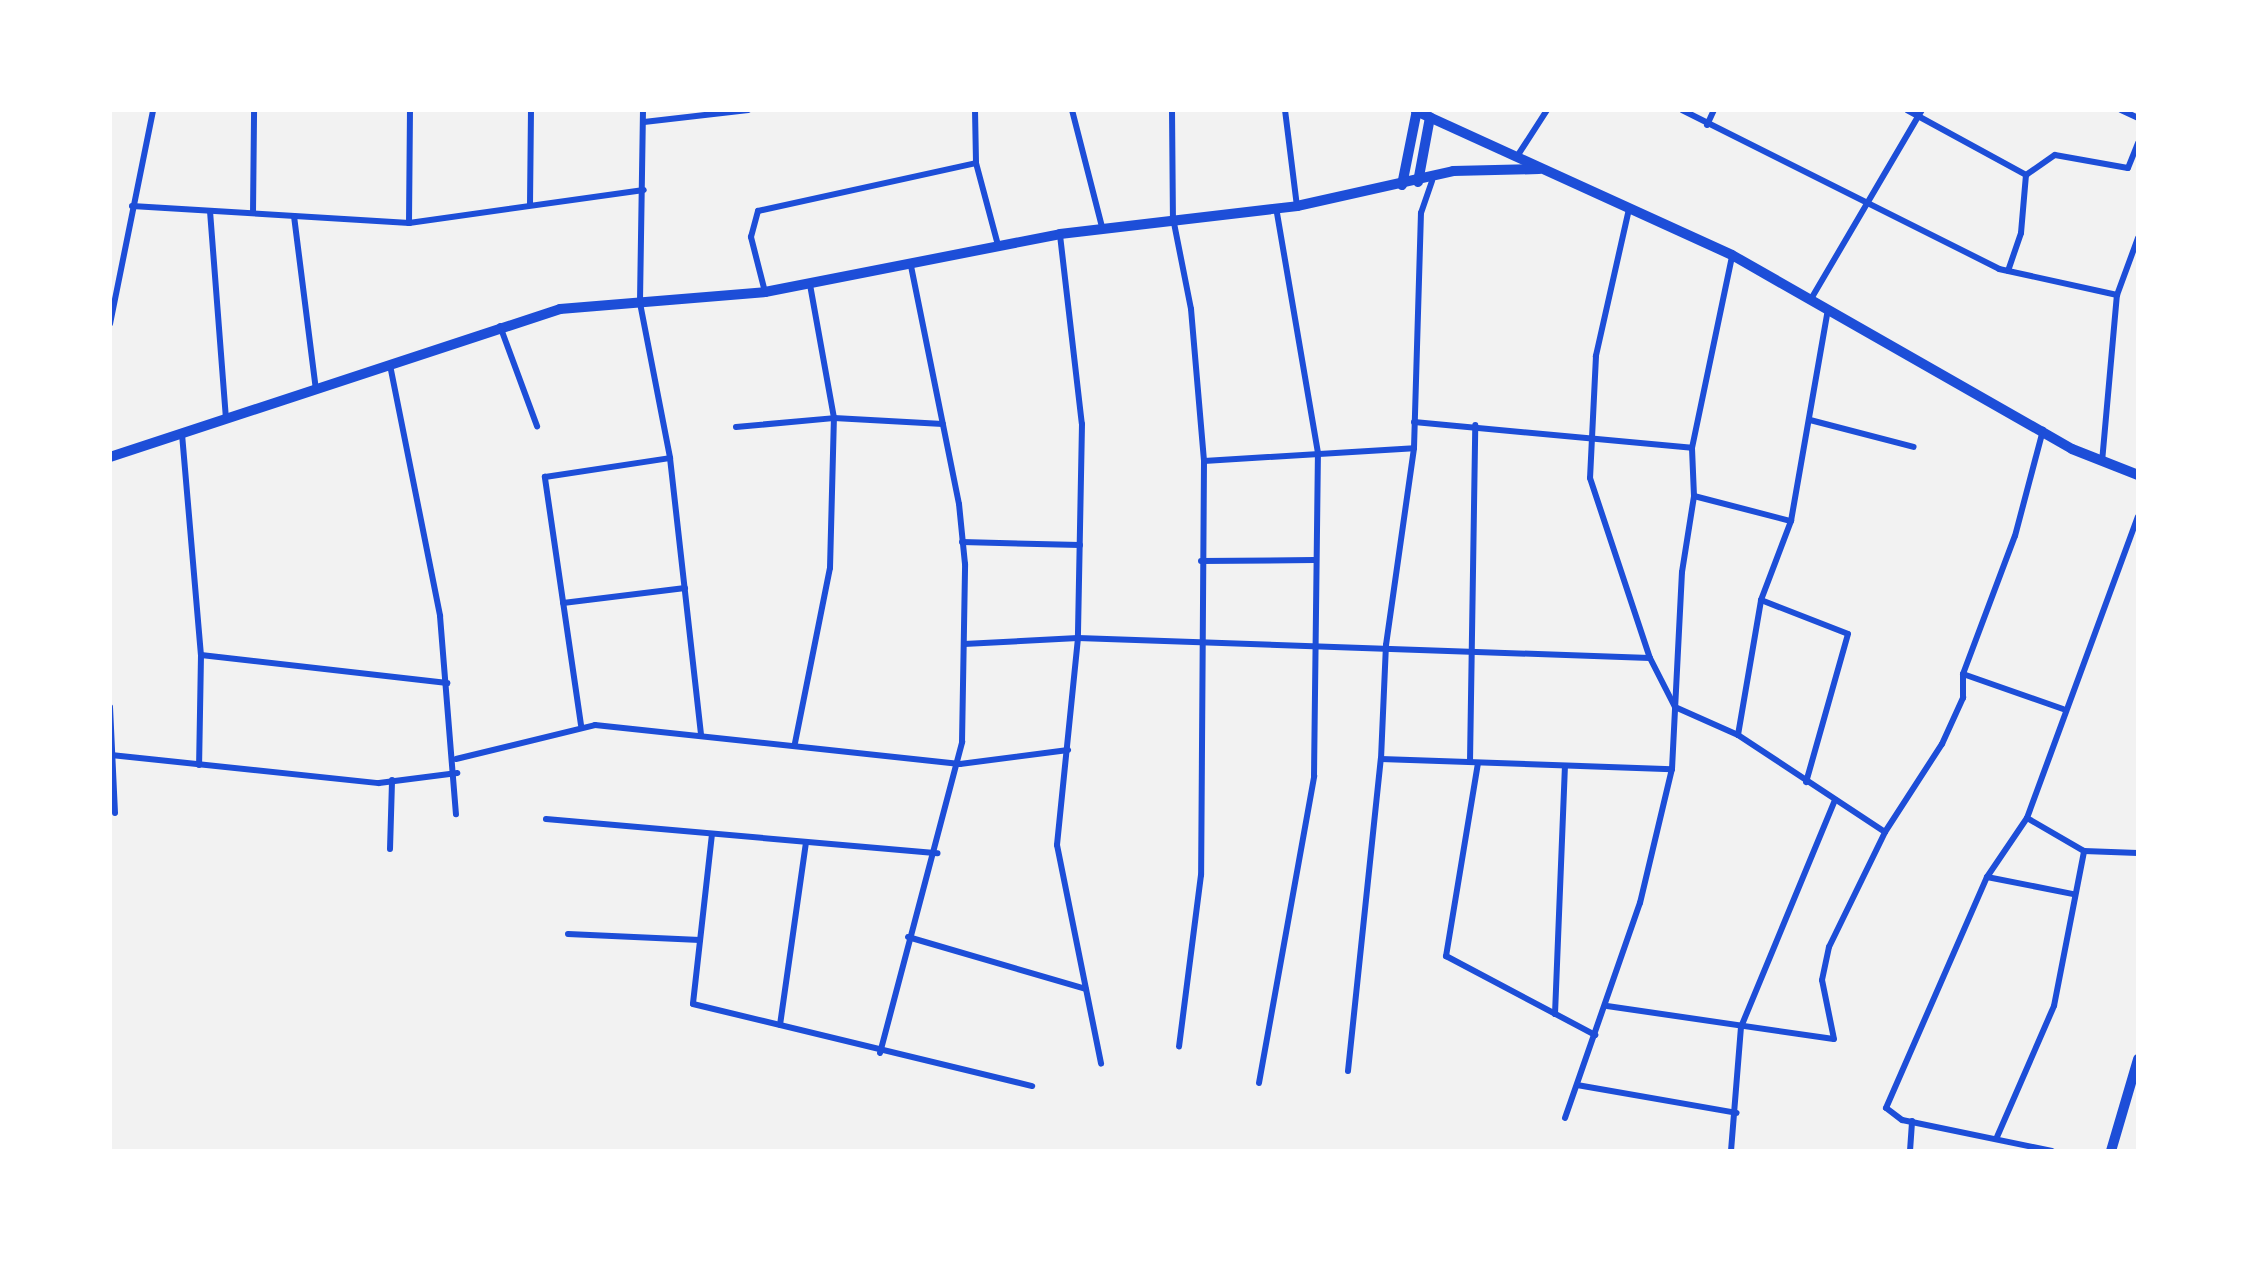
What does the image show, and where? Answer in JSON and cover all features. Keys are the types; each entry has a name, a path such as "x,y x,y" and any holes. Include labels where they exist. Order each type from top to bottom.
{"main road":[{"path":"1402,185 1416,110 1732,255 2102,463 2138,475"},
{"path":"1418,182 1430,117"},
{"path":"110,457 500,325 560,309 765,292 1102,227 1297,206 1491,166 1539,169"},
{"path":"2111,1151 2136,1082 2138,1059"}],"street":[{"path":"110,324 153,110"},
{"path":"252,213 254,110"},
{"path":"409,222 410,110"},
{"path":"530,205 531,110"},
{"path":"644,110 640,303 670,458 701,735"},
{"path":"975,110 976,163 998,245"},
{"path":"1072,110 1102,227"},
{"path":"1172,110 1173,218 1191,308 1204,460 1201,875 1178,1047"},
{"path":"1285,110 1297,206"},
{"path":"1518,155 1547,110"},
{"path":"1682,110 1862,204 2008,271 2117,295"},
{"path":"1708,125 1714,110"},
{"path":"1906,110 1921,113 2026,175"},
{"path":"2121,110 2138,118"},
{"path":"644,122 743,111"},
{"path":"1810,300 1862,204 1921,113"},
{"path":"2026,175 2055,155 2128,168 2138,143"},
{"path":"765,292 751,237 758,211 976,163"},
{"path":"2008,271 2021,233 2026,175"},
{"path":"1348,1072 1382,759 1386,645 1414,448 1420,213 1432,180"},
{"path":"132,206 409,222 644,190"},
{"path":"1259,1083 1314,776 1312,643 1318,453 1276,208"},
{"path":"1629,209 1596,356 1588,434 1590,478 1601,524 1650,658 1674,708 1738,734 1885,832"},
{"path":"210,210 226,418"},
{"path":"294,216 316,390"},
{"path":"1060,234 1082,424 1078,638 1057,844 1101,1064"},
{"path":"2102,463 2117,295 2138,238"},
{"path":"1565,1118 1607,1006 1672,769 1682,572 1694,496 1692,448 1732,255"},
{"path":"880,1053 908,938 938,853 960,764 962,542 912,265"},
{"path":"794,744 810,646 828,584 834,418 810,285"},
{"path":"1738,734 1761,600 1791,521 1828,309"},
{"path":"500,325 538,426"},
{"path":"390,364 447,683 458,772 456,814"},
{"path":"736,428 834,418 943,424"},
{"path":"1810,420 1914,447"},
{"path":"1414,422 1588,434 1692,448"},
{"path":"1475,424 1474,763 1446,956 1595,1035"},
{"path":"1607,1006 1834,1039 1823,966 1885,832 1942,744 1962,698 1963,674 2015,536 2044,428"},
{"path":"182,433 201,655 199,765"},
{"path":"1204,460 1414,448"},
{"path":"581,725 545,477 670,458"},
{"path":"1694,496 1791,521"},
{"path":"2052,1151 1912,1120 1886,1108 1987,877 2027,818 2063,709 2138,516"},
{"path":"962,542 1080,545"},
{"path":"1201,561 1314,560"},
{"path":"563,603 685,588"},
{"path":"1761,600 1848,634 1806,782"},
{"path":"964,644 1078,638 1386,645 1650,658"},
{"path":"201,655 447,683"},
{"path":"1963,674 2063,709"},
{"path":"110,707 115,813"},
{"path":"456,759 581,725 960,764 1068,750"},
{"path":"111,755 392,780 458,772"},
{"path":"1382,759 1672,769"},
{"path":"1554,1014 1564,766"},
{"path":"390,849 392,780"},
{"path":"1731,1151 1741,1027 1835,800"},
{"path":"2027,818 2084,850 2138,853"},
{"path":"546,819 938,853"},
{"path":"712,834 692,1004 880,1053 1032,1086"},
{"path":"780,1025 806,843"},
{"path":"1997,1136 2054,1006 2072,894 2084,850"},
{"path":"1987,877 2072,894"},
{"path":"568,934 700,940"},
{"path":"908,938 1086,989"},
{"path":"1576,1085 1737,1113"},
{"path":"1910,1151 1912,1120"}]}
